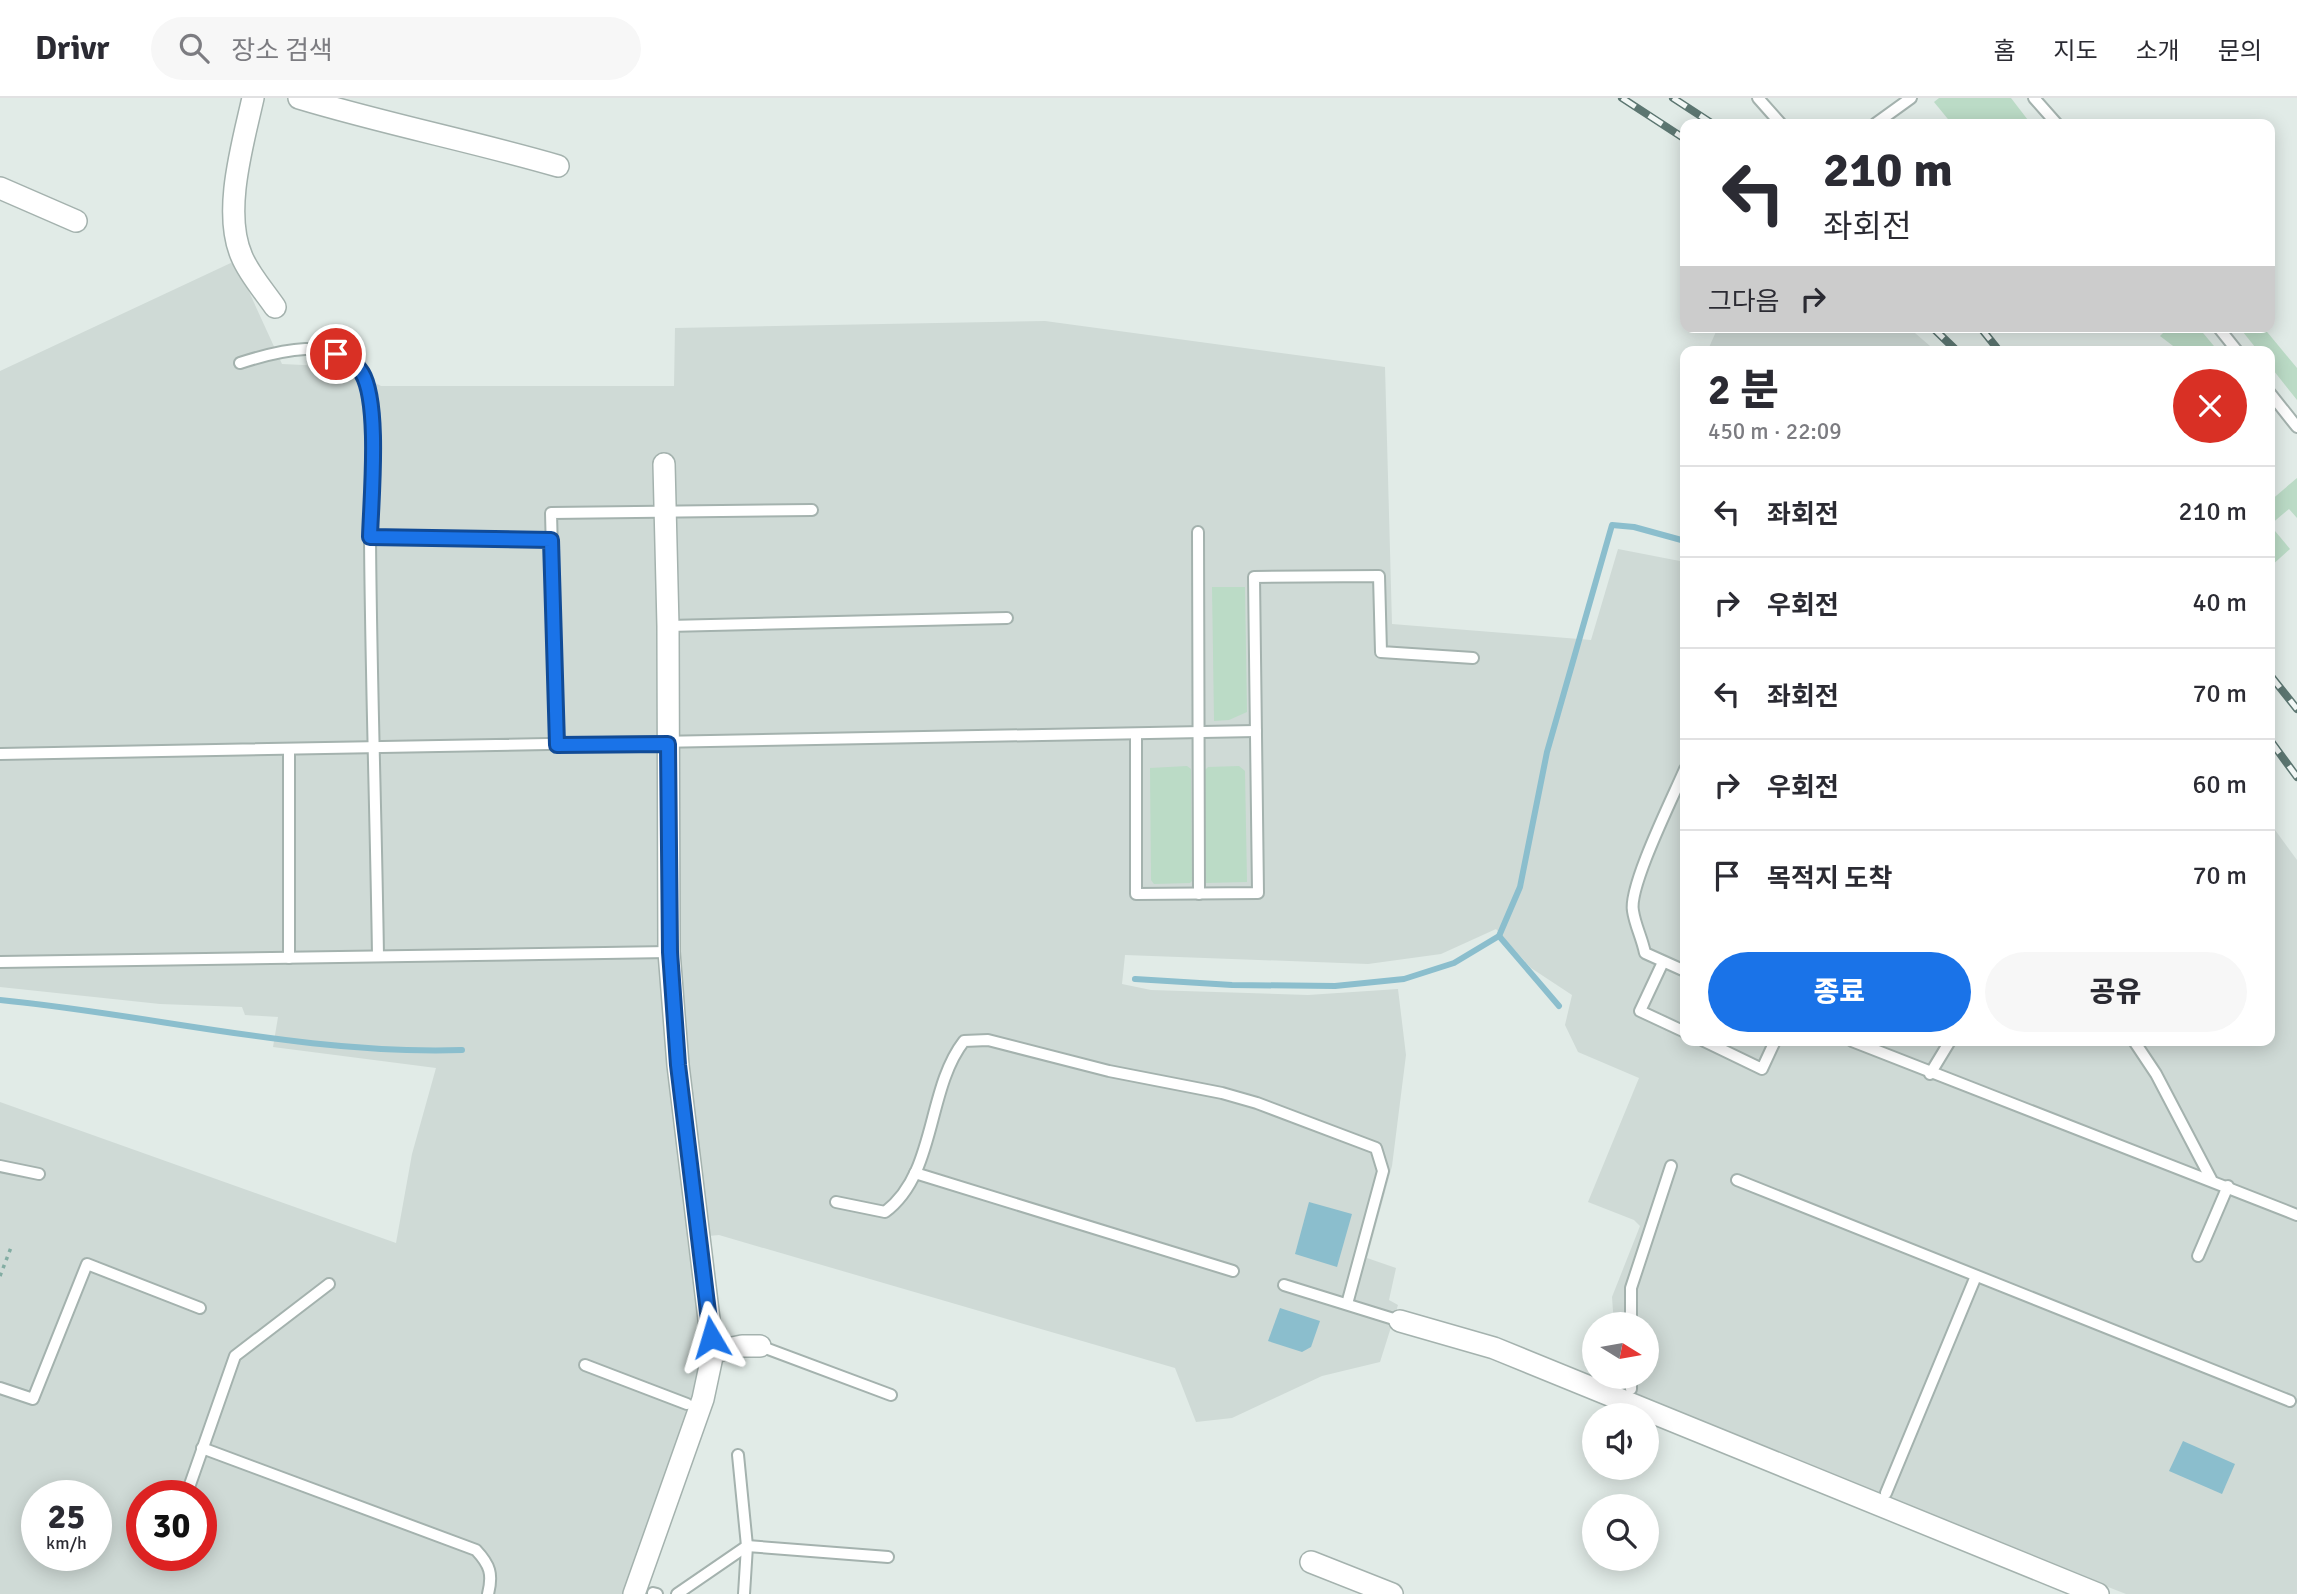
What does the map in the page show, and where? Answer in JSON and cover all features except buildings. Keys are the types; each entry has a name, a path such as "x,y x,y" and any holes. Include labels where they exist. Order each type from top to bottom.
{"street":[{"path":"253,98 237,175 234,220 241,257 275,307"},
{"path":"299,98 372,120 463,138 558,166"},
{"path":"0,188 76,221"},
{"path":"645,1592 693,1407 713,1352 678,1065 670,952 664,464"},
{"path":"1400,1321 1582,1375"},
{"path":"713,1352 743,1346 760,1346"},
{"path":"1630,1390 2098,1594"},
{"path":"1311,1562 1392,1594"}],"lane":[{"path":"1758,98 1777,119"},
{"path":"1882,119 1911,98"},
{"path":"2034,98 2053,119"},
{"path":"240,363 283,349 313,348 351,361 363,374 371,402 370,537 378,956"},
{"path":"2275,399 2297,427"},
{"path":"557,745 551,513 811,510"},
{"path":"1198,532 1199,894"},
{"path":"370,537 551,540"},
{"path":"1136,734 1136,894 1258,893 1254,577 1379,576 1381,652 1473,658"},
{"path":"668,626 1007,618"},
{"path":"0,754 668,744 1256,731"},
{"path":"289,749 289,958"},
{"path":"1680,781 1639,879 1632,910 1641,931 1645,953 1680,969"},
{"path":"0,961 670,952"},
{"path":"1663,962 1640,1011 1680,1030"},
{"path":"836,1202 886,1212 900,1201 915,1173 951,1058 964,1041 988,1040 1257,1103 1376,1148 1382,1160 1383,1171 1347,1304"},
{"path":"1714,1046 1762,1069 1773,1046"},
{"path":"1864,1046 1930,1074 2211,1179 2297,1215"},
{"path":"1930,1074 1947,1046"},
{"path":"2137,1046 2156,1074 2211,1179"},
{"path":"0,1166 39,1174"},
{"path":"1631,1312 1631,1288 1671,1166"},
{"path":"915,1173 1233,1271"},
{"path":"1737,1180 2290,1401"},
{"path":"2198,1256 2228,1186"},
{"path":"0,1388 33,1399 87,1264 200,1308"},
{"path":"1882,1500 1976,1276"},
{"path":"191,1480 235,1356 329,1284"},
{"path":"1284,1284 1400,1321"},
{"path":"760,1346 891,1395"},
{"path":"585,1365 693,1407"},
{"path":"202,1448 476,1550 487,1563 492,1577 488,1594"},
{"path":"738,1455 747,1546 744,1594"},
{"path":"677,1594 747,1546 888,1557"}],"path":[{"path":"0,1276 12,1245"}],"shaded area":[{"path":"235,261 282,364 345,367 381,386 674,386 675,328 1045,321 1385,367 1392,624 1591,640 1618,549 1680,561 1680,1046 2275,1046 2275,830 2297,860 2297,1594 2126,1594 1839,1482 1659,1403 1619,1390 1659,1390 1659,1312 1613,1312 1612,1297 1640,1226 1634,1220 1588,1202 1639,1078 1578,1052 1565,1025 1572,995 1531,968 1496,929 1441,954 1368,964 1125,955 1122,984 1151,990 1308,995 1398,989 1406,1055 1392,1166 1367,1258 1396,1268 1389,1300 1398,1305 1380,1362 1322,1376 1232,1418 1196,1422 1175,1368 719,1235 687,1238 701,1339 698,1382 625,1594 0,1594 0,1102 396,1243 412,1154 436,1068 273,1047 278,1017 245,1015 242,1007 160,1004 0,987 0,371"},
{"path":"1715,333 1915,333 1930,346 1710,346"}],"green space":[{"path":"1939,98 2011,98 2027,119 1948,119 1934,102"},
{"path":"2163,333 2203,333 2214,346 2173,346 2160,336"},
{"path":"2244,333 2268,333 2297,368 2297,400 2275,372 2275,346 2254,346"},
{"path":"2297,478 2297,518 2289,509 2275,521 2275,497"},
{"path":"2275,531 2290,549 2275,562"},
{"path":"1212,587 1245,587 1247,712 1229,720 1214,721"},
{"path":"1187,766 1191,769 1192,881 1154,884 1151,880 1150,768"},
{"path":"1239,766 1245,771 1247,882 1205,883 1203,772 1208,767"}],"water":[{"path":"1309,1202 1352,1214 1337,1267 1295,1254"},
{"path":"1280,1308 1320,1321 1311,1347 1302,1352 1268,1341"},
{"path":"2183,1441 2235,1464 2222,1494 2169,1471"}],"waterway":[{"path":"1135,979 1232,985 1335,986 1404,979 1454,963 1499,936 1520,887 1547,752 1612,525 1634,527 1680,540"},
{"path":"1499,936 1559,1006"},
{"path":"0,1000 288,1040 404,1050 462,1050"}],"railway":[{"path":"1622,98 1680,136"},
{"path":"1673,98 1705,119"},
{"path":"1938,333 1952,346"},
{"path":"1985,333 1995,346"},
{"path":"2275,681 2297,709"},
{"path":"2275,747 2297,777"}],"route":[{"path":"336,354 351,361 363,374 371,402 370,537 551,540 557,745 668,744 670,952 678,1065 711,1337"}]}
